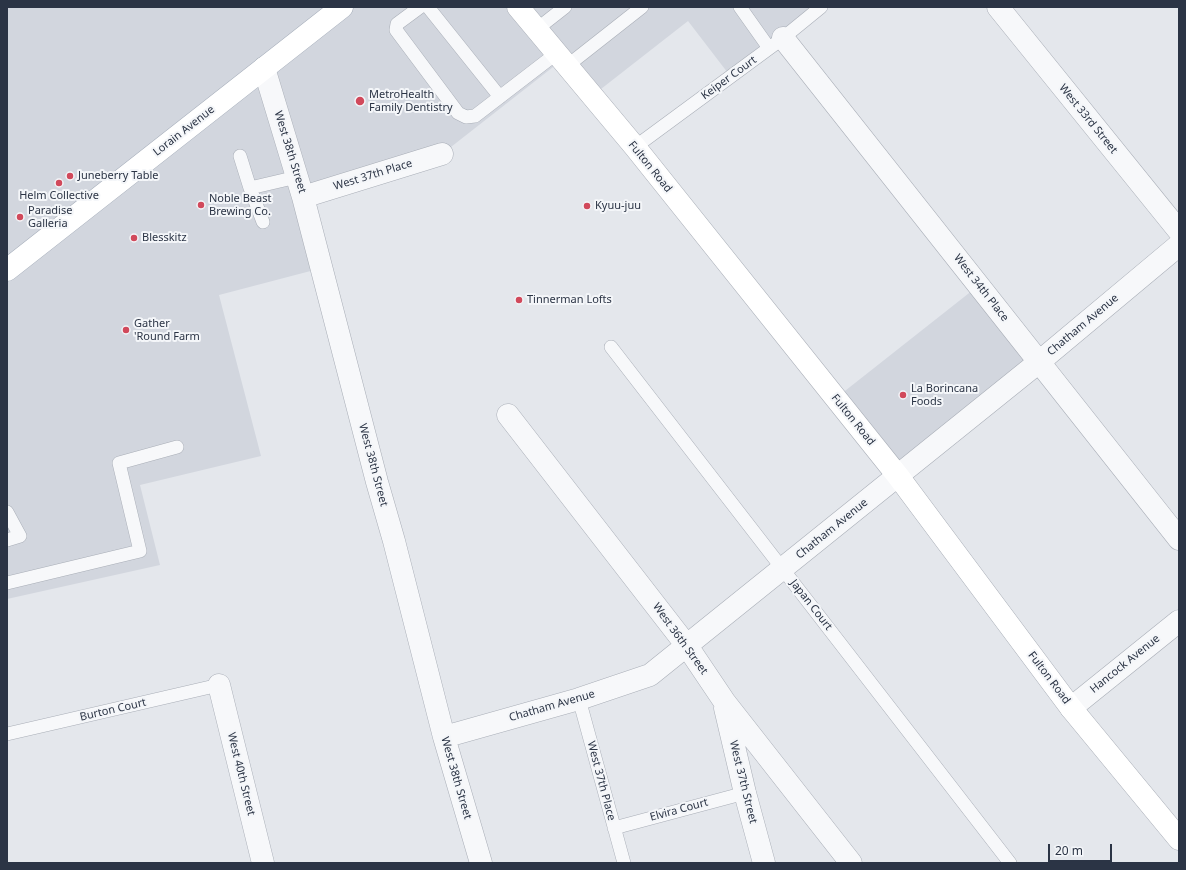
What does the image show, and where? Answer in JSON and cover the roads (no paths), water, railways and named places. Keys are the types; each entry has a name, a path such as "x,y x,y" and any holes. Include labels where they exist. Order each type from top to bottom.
{"main road":[{"name":"Lorain Avenue","path":"7,270 342,7"},
{"name":"Fulton Road","path":"518,7 635,147 898,476 1071,708 1179,839"}],"street":[{"name":"West 33rd Street","path":"998,7 1179,231"},
{"name":"West 34th Place","path":"776,43 1039,362 1179,539"},
{"name":"West 38th Street","path":"264,68 300,187 377,482 394,541 444,737 481,863"},
{"name":"West 37th Place","path":"300,187 442,154"},
{"name":"Chatham Avenue","path":"444,737 579,699 650,676 1039,362 1179,245"},
{"name":"West 36th Street","path":"508,415 687,646 724,701 851,863"},
{"name":"Hancock Avenue","path":"1071,708 1179,621"},
{"name":"West 40th Street","path":"219,685 263,863"},
{"name":"West 37th Street","path":"724,701 745,793 764,863"}],"lane":[{"path":"420,7 397,24 396,30 458,114 466,117 475,116 500,97 642,7"},
{"path":"428,7 500,97"},
{"path":"537,29 565,7"},
{"path":"740,7 776,43"},
{"name":"Keiper Court","path":"635,147 776,43 821,7"},
{"path":"240,156 263,222"},
{"path":"250,188 300,187"},
{"name":"Japan Court","path":"611,347 1010,863"},
{"path":"7,583 140,551 119,463 177,447"},
{"path":"7,512 20,536 7,540"},
{"name":"Burton Court","path":"7,734 219,685"},
{"name":"West 37th Place","path":"579,699 624,863"},
{"name":"Elvira Court","path":"614,828 745,793"}],"place":[{"name":"MetroHealth Family Dentistry","path":"360,101"},
{"name":"Juneberry Table","path":"70,176"},
{"name":"Helm Collective","path":"59,183"},
{"name":"Noble Beast Brewing Co.","path":"201,205"},
{"name":"Kyuu-juu","path":"587,206"},
{"name":"Paradise Galleria","path":"20,217"},
{"name":"Blesskitz","path":"134,238"},
{"name":"Tinnerman Lofts","path":"519,300"},
{"name":"Gather 'Round Farm","path":"126,330"},
{"name":"La Borincana Foods","path":"903,395"}]}
